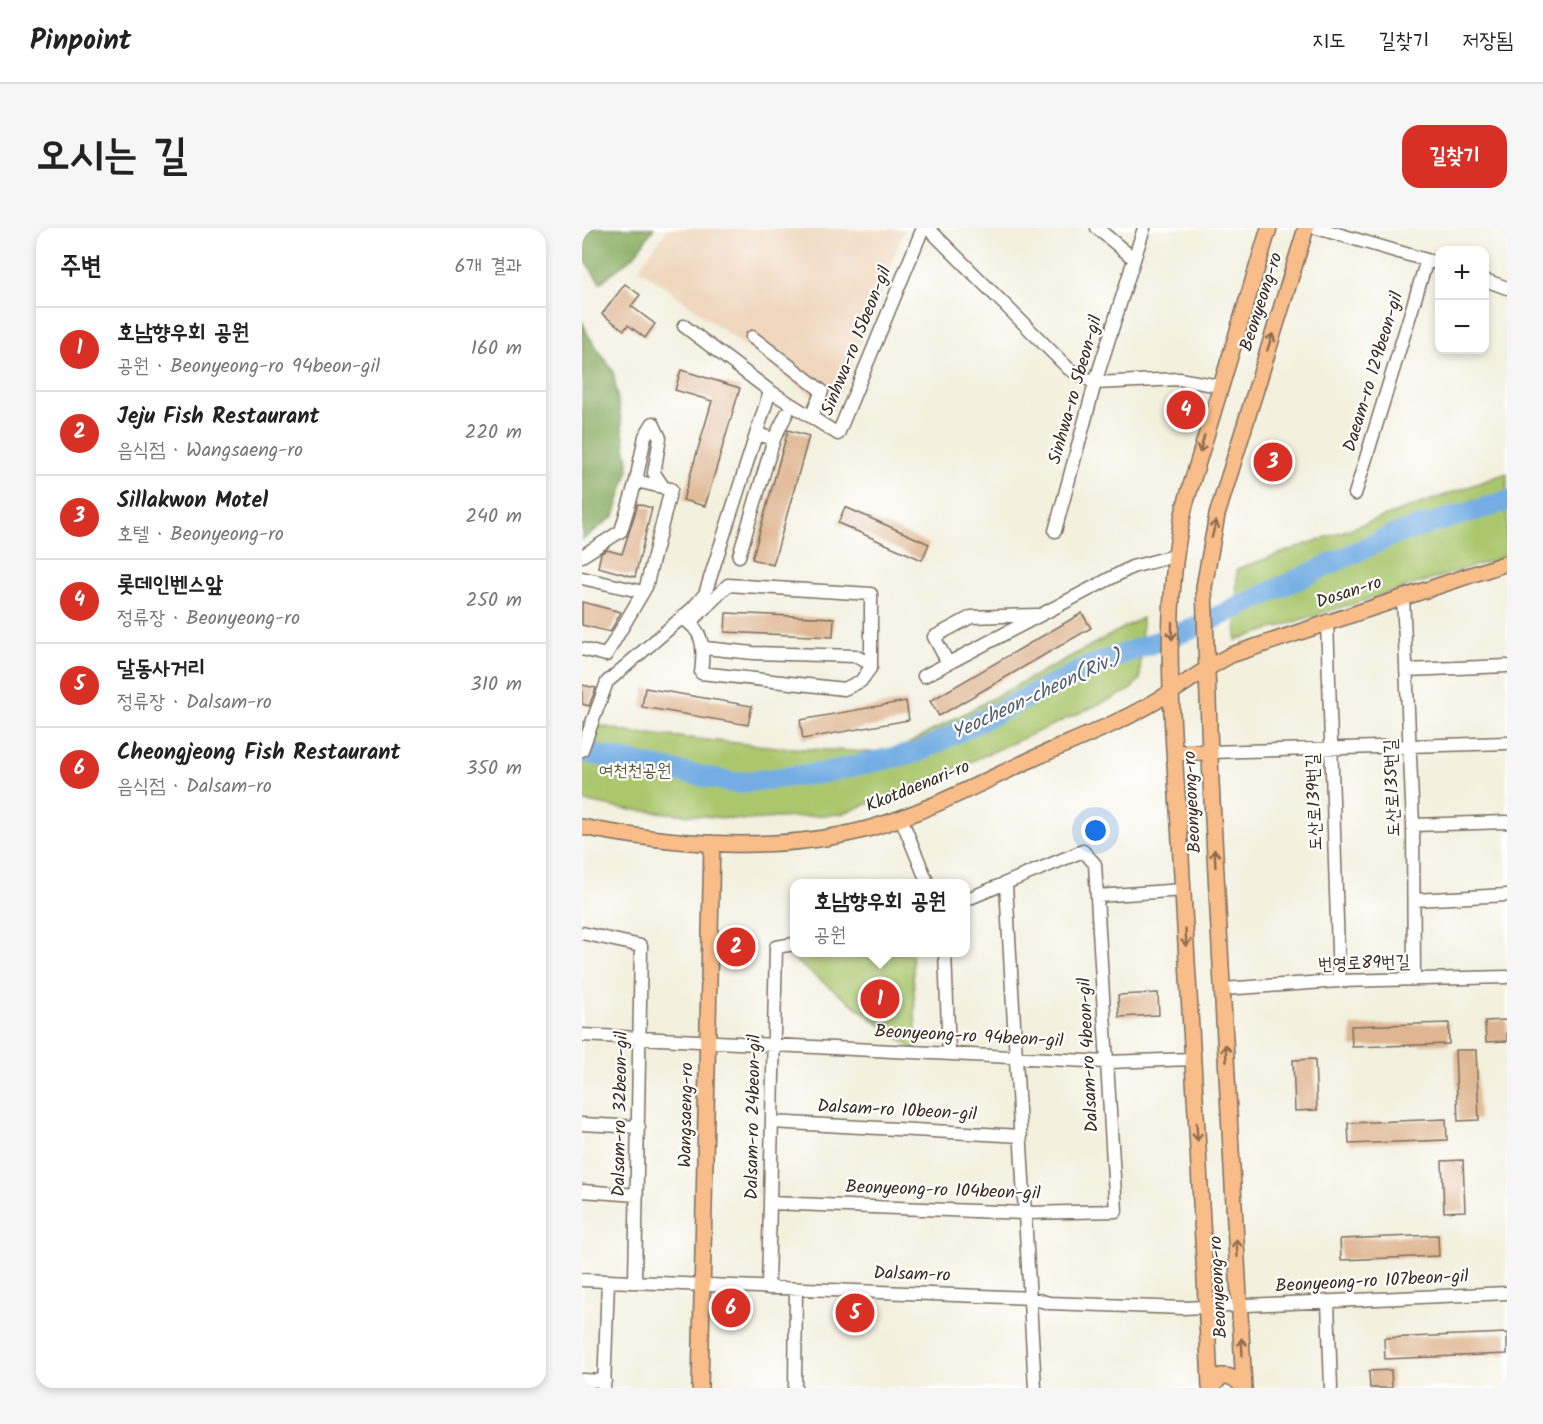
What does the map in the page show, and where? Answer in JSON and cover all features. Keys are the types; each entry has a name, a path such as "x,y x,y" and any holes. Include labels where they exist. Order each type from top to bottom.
{"main road":[{"name":"Beonyeong-ro","path":"1211,1388 1175,753 1172,591 1174,556 1185,506 1219,386 1269,228"},
{"name":"Beonyeong-ro","path":"1243,1388 1210,752 1204,587 1217,515 1306,228"},
{"name":"Dosan-ro","path":"1206,661 1231,655 1327,621 1507,563"},
{"name":"Kkotdaenari-ro","path":"582,827 652,839 712,843 797,841 870,828 901,818 1144,708 1173,691 1206,661"},
{"path":"1175,753 1210,752"},
{"name":"Wangsaeng-ro","path":"700,1388 712,843"},
{"path":"1211,1388 1221,1376 1227,1376 1238,1381 1243,1388"}],"street":[{"name":"Sinhwa-ro 15beon-gil","path":"811,417 838,434 923,228"},
{"path":"928,228 1069,369 1095,383 1179,379 1219,386"},
{"path":"1097,228 1134,259"},
{"name":"Sinhwa-ro 5beon-gil","path":"1055,531 1095,383 1144,228"},
{"path":"1317,228 1433,262"},
{"name":"Daeam-ro 129beon-gil","path":"1355,494 1433,262"},
{"path":"1489,281 1507,288"},
{"path":"684,326 770,391 811,417 822,391 752,337"},
{"path":"686,620 705,594 711,581 770,391"},
{"path":"739,556 774,440 788,413"},
{"path":"582,555 621,531 636,481 645,436 652,423 660,438 654,473 664,488"},
{"path":"757,434 774,440"},
{"path":"582,650 606,656 643,592 671,489 636,481"},
{"path":"924,676 1132,567 1174,556"},
{"path":"582,578 643,592"},
{"path":"582,750 587,734 587,718 607,682 728,585 871,594 871,664 861,681 844,689 701,672 705,648 686,620"},
{"name":"도산로135번길","path":"1403,596 1413,825 1414,979"},
{"path":"948,663 934,637 971,617 1041,615"},
{"name":"도산로139번길","path":"1327,621 1339,981"},
{"path":"705,648 753,654 855,656 871,664"},
{"path":"1406,670 1507,666"},
{"path":"1210,752 1507,742"},
{"path":"901,818 926,879"},
{"path":"1413,825 1507,822"},
{"name":"Dalsam-ro 4beon-gil","path":"1006,885 1083,851 1095,864 1116,1211"},
{"path":"970,898 1006,885 1035,1388"},
{"path":"1097,896 1183,890"},
{"path":"1414,900 1507,896"},
{"name":"Dalsam-ro 32beon-gil","path":"582,933 641,946 635,1282"},
{"name":"Dalsam-ro 24beon-gil","path":"768,1288 776,947 790,945"},
{"path":"945,957 949,1053"},
{"name":"번영로89번길","path":"1223,989 1339,981 1507,977"},
{"name":"Beonyeong-ro 94beon-gil","path":"582,1035 1107,1062 1193,1059"},
{"name":"Dalsam-ro 10beon-gil","path":"772,1122 1021,1136"},
{"path":"582,1124 639,1127"},
{"path":"582,1191 637,1195"},
{"name":"Beonyeong-ro 104beon-gil","path":"770,1203 1026,1213 1116,1211"},
{"name":"Dalsam-ro","path":"582,1280 1031,1298 1049,1303 1206,1308 1240,1306"},
{"path":"582,1380 605,1384 608,1281"},
{"path":"795,1388 796,1289"},
{"name":"Beonyeong-ro 107beon-gil","path":"1240,1306 1507,1293"},
{"path":"1328,1302 1331,1388"}],"shaded area":[{"path":"668,228 905,229 833,411 639,268"}],"green space":[{"path":"582,228 654,228 634,256 600,283 582,256"},
{"path":"582,321 588,335 613,371 629,469 614,516 582,540"},
{"path":"1507,473 1507,556 1236,640 1237,569"},
{"name":"여천천공원","path":"1142,618 1140,679 1129,691 916,786 841,814 747,820 624,809 582,801 582,722 628,732 787,748 891,753"},
{"path":"790,944 790,957 912,957 917,1052 776,947"}],"building":[{"path":"625,284 640,295 631,306 655,324 645,338 628,325 624,330 602,314"},
{"path":"681,370 740,388 705,506 683,500 712,401 675,390"},
{"path":"788,430 809,436 773,565 752,559"},
{"path":"638,504 652,508 635,577 598,567 601,553 607,550 622,554"},
{"path":"845,507 929,544 922,560 838,523"},
{"path":"582,602 621,612 610,632 582,625"},
{"path":"726,613 834,618 833,637 725,632"},
{"path":"1082,613 1091,628 939,716 930,701"},
{"path":"582,685 596,688 589,706 582,704"},
{"path":"645,688 752,706 748,725 642,707"},
{"path":"906,701 909,720 803,739 800,720"},
{"path":"1158,993 1159,1015 1119,1017 1118,995"},
{"path":"1507,1020 1507,1041 1486,1042 1485,1021"},
{"path":"1449,1023 1449,1044 1352,1047 1351,1026"},
{"path":"1455,1050 1476,1050 1479,1120 1458,1121"},
{"path":"1315,1059 1317,1110 1295,1111 1293,1060"},
{"path":"1446,1119 1447,1140 1349,1144 1348,1123"},
{"path":"1463,1160 1465,1211 1444,1212 1442,1161"},
{"path":"1438,1235 1439,1256 1341,1260 1340,1239"},
{"path":"1507,1333 1507,1354 1385,1359 1384,1338"},
{"path":"1391,1370 1392,1388 1370,1388 1369,1371"}],"waterway":[{"name":"Yeocheon-cheon(Riv.)","path":"582,752 736,783 822,773 919,752 1087,667 1189,630 1393,535 1507,501"}],"place":[{"name":"롯데인벤스앞","path":"1186,410"},
{"name":"Sillakwon Motel","path":"1273,462"},
{"name":"Jeju Fish Restaurant","path":"736,947"},
{"name":"호남향우회 공원","path":"880,999"},
{"name":"Cheongjeong Fish Restaurant","path":"731,1308"},
{"name":"달동사거리","path":"855,1313"}]}
